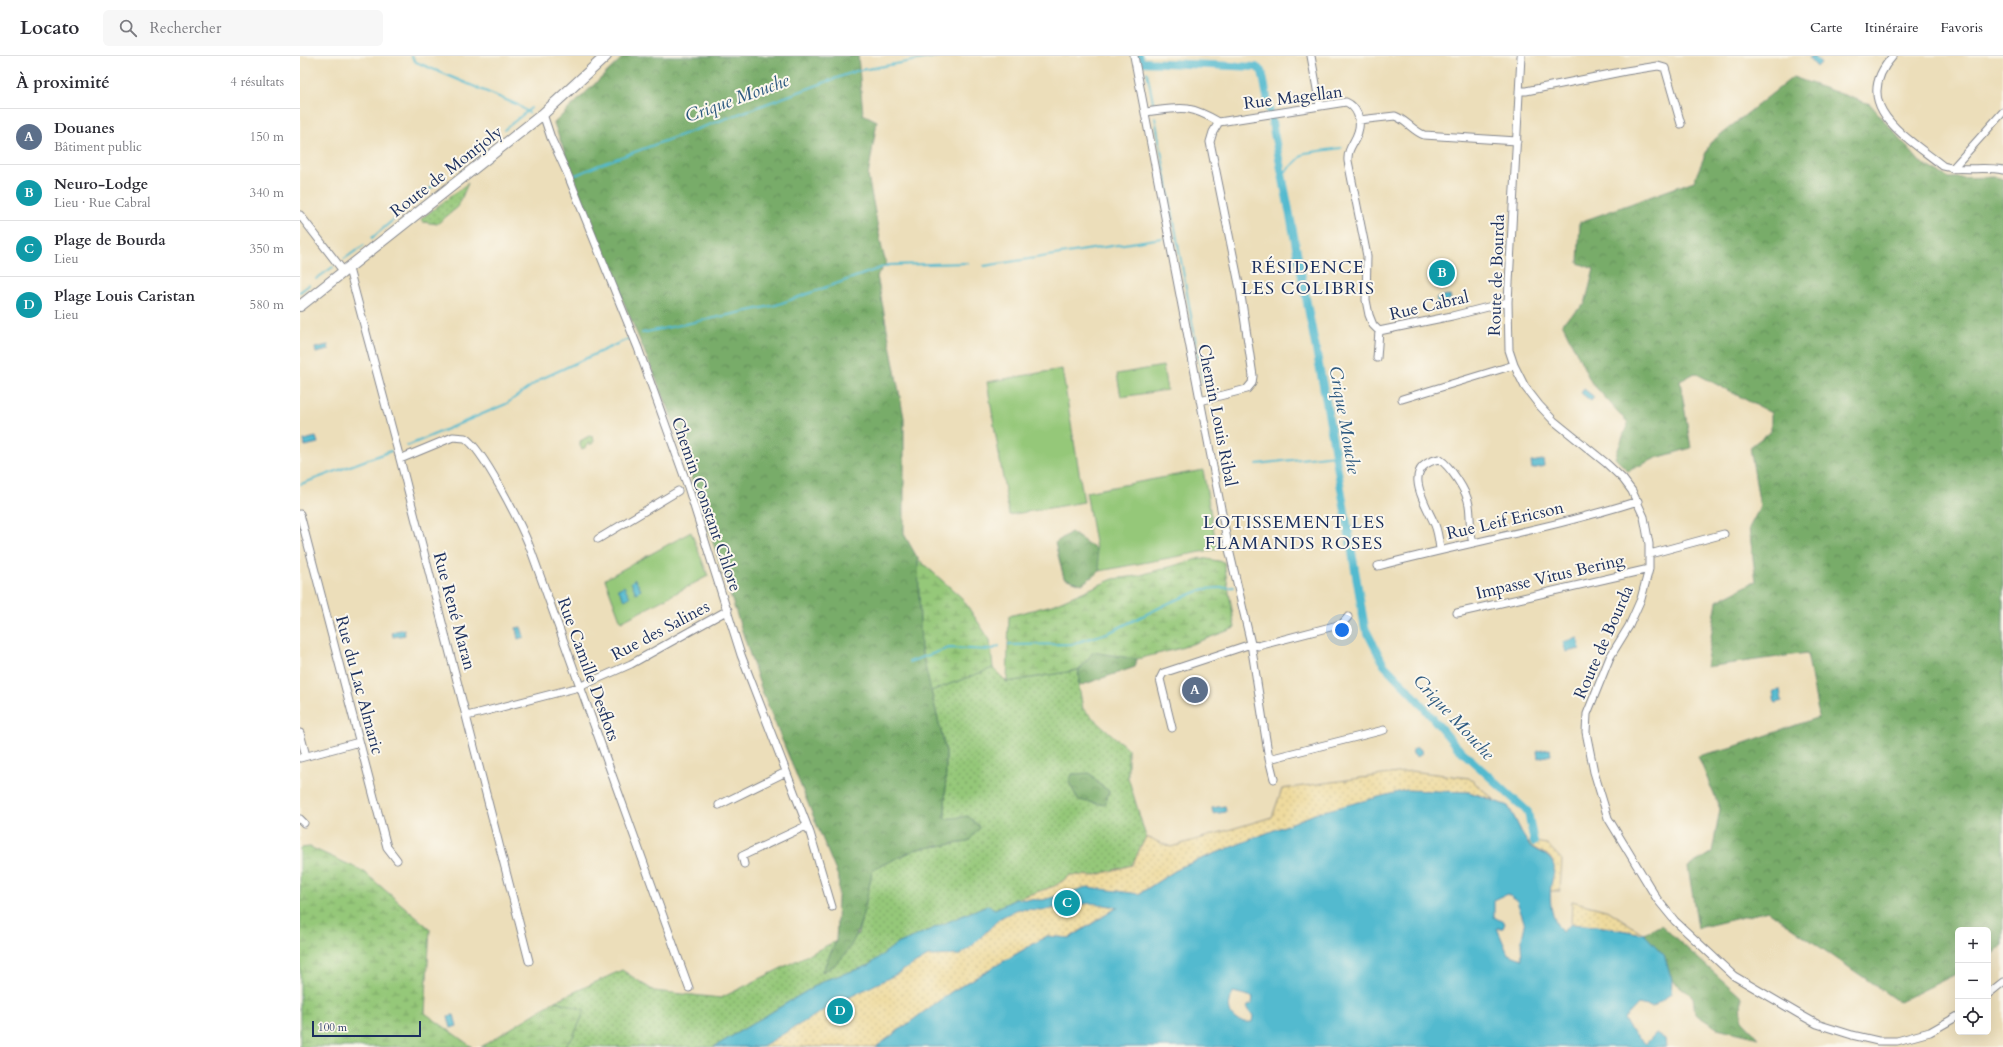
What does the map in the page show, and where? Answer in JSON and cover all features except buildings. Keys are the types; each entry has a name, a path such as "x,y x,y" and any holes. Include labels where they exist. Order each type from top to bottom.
{"main road":[{"name":"Route de Montjoly","path":"300,306 543,114 606,56"}],"street":[{"name":"Chemin Louis Ribal","path":"1134,56 1228,545 1251,644 1269,758 1274,779"},
{"path":"1311,56 1320,106"},
{"name":"Route de Bourda","path":"1521,56 1508,302 1509,350 1514,365 1525,387 1554,421 1624,479 1638,501 1644,517 1650,554 1649,569 1641,599 1629,626 1610,657 1594,692 1587,714 1586,732 1594,772 1608,818 1657,899 1674,921 1734,976 1799,1014 1817,1024 1878,1041 1897,1041 1930,1032 1955,1018"},
{"path":"1893,56 1882,68 1878,78 1876,91 1878,103 1889,122 1943,166 1952,169 1989,167 2003,170"},
{"path":"1519,91 1541,89 1620,72 1658,66 1665,68 1681,124"},
{"name":"Rue Magellan","path":"1219,122 1346,102 1352,105 1359,120 1358,132 1347,153 1367,256 1367,308 1373,325 1379,331"},
{"path":"1145,112 1189,108 1201,112 1219,122 1213,132 1210,142 1240,289 1253,376 1252,383 1247,389 1200,401"},
{"path":"1952,169 2003,112"},
{"name":"Chemin Constant Chlore","path":"543,114 551,138 567,173 638,348 688,486 741,655 806,826 832,907"},
{"path":"1359,120 1395,116 1424,135 1517,141"},
{"path":"300,215 346,271"},
{"name":"Rue René Maran","path":"346,271 400,459 529,961"},
{"name":"Rue Cabral","path":"1379,331 1508,302"},
{"path":"1377,358 1379,331"},
{"path":"1402,399 1514,365"},
{"name":"Rue Camille Desflots","path":"400,459 453,437 465,438 472,443 502,491 522,528 689,988"},
{"path":"1440,549 1436,527 1419,489 1419,471 1427,461 1439,459 1447,464 1458,481 1469,504 1470,533 1473,543"},
{"path":"598,539 678,492"},
{"name":"Rue Leif Ericson","path":"1378,566 1440,549 1473,543 1590,516 1638,501"},
{"name":"Rue du Lac Almaric","path":"300,514 387,847 397,860"},
{"path":"1650,554 1724,534"},
{"name":"Impasse Vitus Bering","path":"1457,613 1649,569"},
{"name":"Rue des Salines","path":"467,716 579,687 631,664 728,610"},
{"path":"1172,728 1160,679 1163,673 1251,644 1258,646 1342,624 1348,618"},
{"path":"1269,758 1384,730"},
{"path":"300,733 303,757 359,742"},
{"path":"719,805 786,772"},
{"path":"744,864 742,856 806,826"},
{"path":"1991,992 2003,982"}],"green space":[{"path":"624,56 858,56 863,114 877,121 868,176 886,263 877,276 904,418 904,534 918,559 921,650 946,752 945,819 968,816 980,827 968,842 917,849 873,869 859,928 853,942 845,954 835,964 822,972 836,941 839,879 762,691 668,407 591,225 554,123"},
{"path":"1793,77 1870,104 1920,162 1949,178 1996,177 2003,179 2003,945 1991,956 1991,927 1955,927 1955,974 1899,1002 1768,911 1698,928 1688,867 1712,852 1720,809 1698,756 1733,747 1819,717 1807,653 1706,667 1717,601 1756,581 1749,528 1760,507 1750,447 1771,431 1771,413 1695,373 1680,381 1691,448 1656,458 1628,471 1615,458 1628,423 1591,382 1562,323 1585,304 1594,269 1578,263 1580,222 1694,181 1710,143"},
{"path":"468,183 458,207 437,224 423,222 421,219"},
{"path":"1163,366 1167,390 1121,397 1117,374"},
{"path":"1062,369 1084,502 1009,515 987,382"},
{"path":"589,436 593,437 594,441 592,444 588,444 582,449 580,446 580,441"},
{"path":"1203,470 1217,549 1100,571 1086,492"},
{"path":"691,532 708,576 621,622 605,579"},
{"path":"1071,532 1097,550 1100,571 1082,584 1064,578 1055,543"},
{"path":"1201,558 1224,562 1235,628 1181,648 1137,659 1093,652 1079,670 1007,682 1009,616 1052,605 1113,579 1137,576"},
{"path":"918,559 962,598 990,640 993,668 931,691 921,648"},
{"path":"1093,652 1137,659 1135,667 1079,686 1079,670"},
{"path":"993,668 1007,682 1079,670 1079,686 1083,709 1128,749 1128,777 1146,837 1132,865 1093,876 1071,875 1055,886 1016,899 995,909 987,905 895,945 868,966 825,980 714,1047 564,1047 573,1037 585,1010 555,1001 622,970 654,991 721,998 836,941 822,972 858,934 873,869 917,849 968,842 945,819 946,752 931,691","holes":["1090,773 1099,784 1109,791 1105,805"]},
{"path":"1090,773 1099,784 1109,791 1105,805 1078,800 1069,782 1072,774"},
{"path":"310,847 363,871 430,929 425,1013 472,1047 300,1047 300,848"},
{"path":"1661,925 1741,997 1742,1020 1759,1038 1717,1028 1695,1014 1693,997 1672,980 1663,955 1644,934"},
{"path":"555,1001 585,1010 573,1037 564,1047 481,1047"}],"sand":[{"path":"1411,771 1469,778 1495,800 1469,792 1320,812 1181,867 1069,938 1047,936 951,992 876,1047 739,1047 1016,899 1055,886 1071,875 1093,876 1132,865 1146,837 1171,847 1272,817 1282,789"},
{"path":"1534,842 1547,844 1562,860 1560,891 1550,891 1553,877 1552,862 1547,855 1528,843"},
{"path":"1572,901 1609,911 1644,934 1596,926 1571,924"}],"water":[{"path":"1815,56 1821,63 1817,67 1809,58"},
{"path":"1447,295 1450,296 1451,299 1438,304 1436,298"},
{"path":"328,345 329,350 316,353 315,348"},
{"path":"1584,389 1594,397 1591,401 1581,393"},
{"path":"316,437 318,443 305,446 304,440"},
{"path":"1543,460 1544,466 1532,469 1531,462"},
{"path":"635,579 641,590 636,593 631,582"},
{"path":"624,586 630,597 625,600 618,589"},
{"path":"521,627 524,637 518,639 516,628"},
{"path":"404,629 405,635 393,637 392,632"},
{"path":"1578,638 1580,649 1566,652 1563,642"},
{"path":"1780,690 1782,701 1775,703 1773,691"},
{"path":"1417,747 1422,752 1417,757 1412,752"},
{"path":"1550,749 1551,755 1538,758 1537,751"},
{"path":"1406,790 1469,792 1508,806 1529,845 1550,858 1554,866 1550,891 1551,903 1553,916 1562,932 1571,924 1596,926 1644,934 1664,955 1672,980 1671,994 1652,1007 1638,1004 1624,1019 1629,1028 1646,1044 1656,1033 1665,1039 1666,1047 876,1047 951,992 1047,936 1070,938 1118,907 1091,903 1044,910 1018,909 1000,918 972,946 960,955 928,956 895,975 831,1006 761,1047 714,1047 825,980 868,966 895,945 987,905 995,909 1016,899 1043,900 1087,887 1139,894 1181,867 1320,812","holes":["1507,894 1517,901 1525,925 1521,943 1522,959 1508,954 1497,928 1503,928 1505,923 1494,917 1494,900","1233,992 1253,997 1252,1003 1247,1007 1253,1016 1252,1022 1239,1021 1231,1014 1230,1005"]},
{"path":"1225,806 1226,812 1213,814 1212,808"},
{"path":"454,1015 457,1026 451,1028 448,1016"}],"waterway":[{"path":"411,56 416,62 518,105 529,113"},
{"name":"Crique Mouche","path":"571,174 576,175 599,165 856,71 940,56"},
{"name":"Crique Mouche","path":"1139,56 1141,62 1256,67 1262,71 1326,401 1365,628 1384,665 1415,697 1456,746 1528,812 1534,842"},
{"path":"1147,72 1154,107"},
{"path":"504,130 531,108"},
{"path":"1155,117 1203,382"},
{"path":"457,166 497,135"},
{"path":"1282,175 1305,153 1341,148"},
{"path":"420,197 446,175"},
{"path":"372,238 407,208"},
{"path":"984,266 1162,238"},
{"path":"344,259 364,245"},
{"path":"642,333 776,305 889,265 968,263"},
{"path":"316,279 333,267"},
{"path":"300,292 309,285"},
{"path":"407,446 506,404 541,379 628,339"},
{"path":"301,484 391,451"},
{"path":"1257,464 1335,455"},
{"path":"1008,645 1072,644 1110,632 1171,602 1204,589 1234,587"},
{"path":"909,662 949,648 991,650 999,646"}],"place":[{"name":"Neuro-Lodge","path":"1442,273"},
{"name":"Douanes","path":"1195,690"},
{"name":"Plage de Bourda","path":"1067,903"},
{"name":"Plage Louis Caristan","path":"840,1011"}],"district":[{"name":"RÉSIDENCE LES COLIBRIS","path":"1308,277"},
{"name":"LOTISSEMENT LES FLAMANDS ROSES","path":"1294,532"}]}
